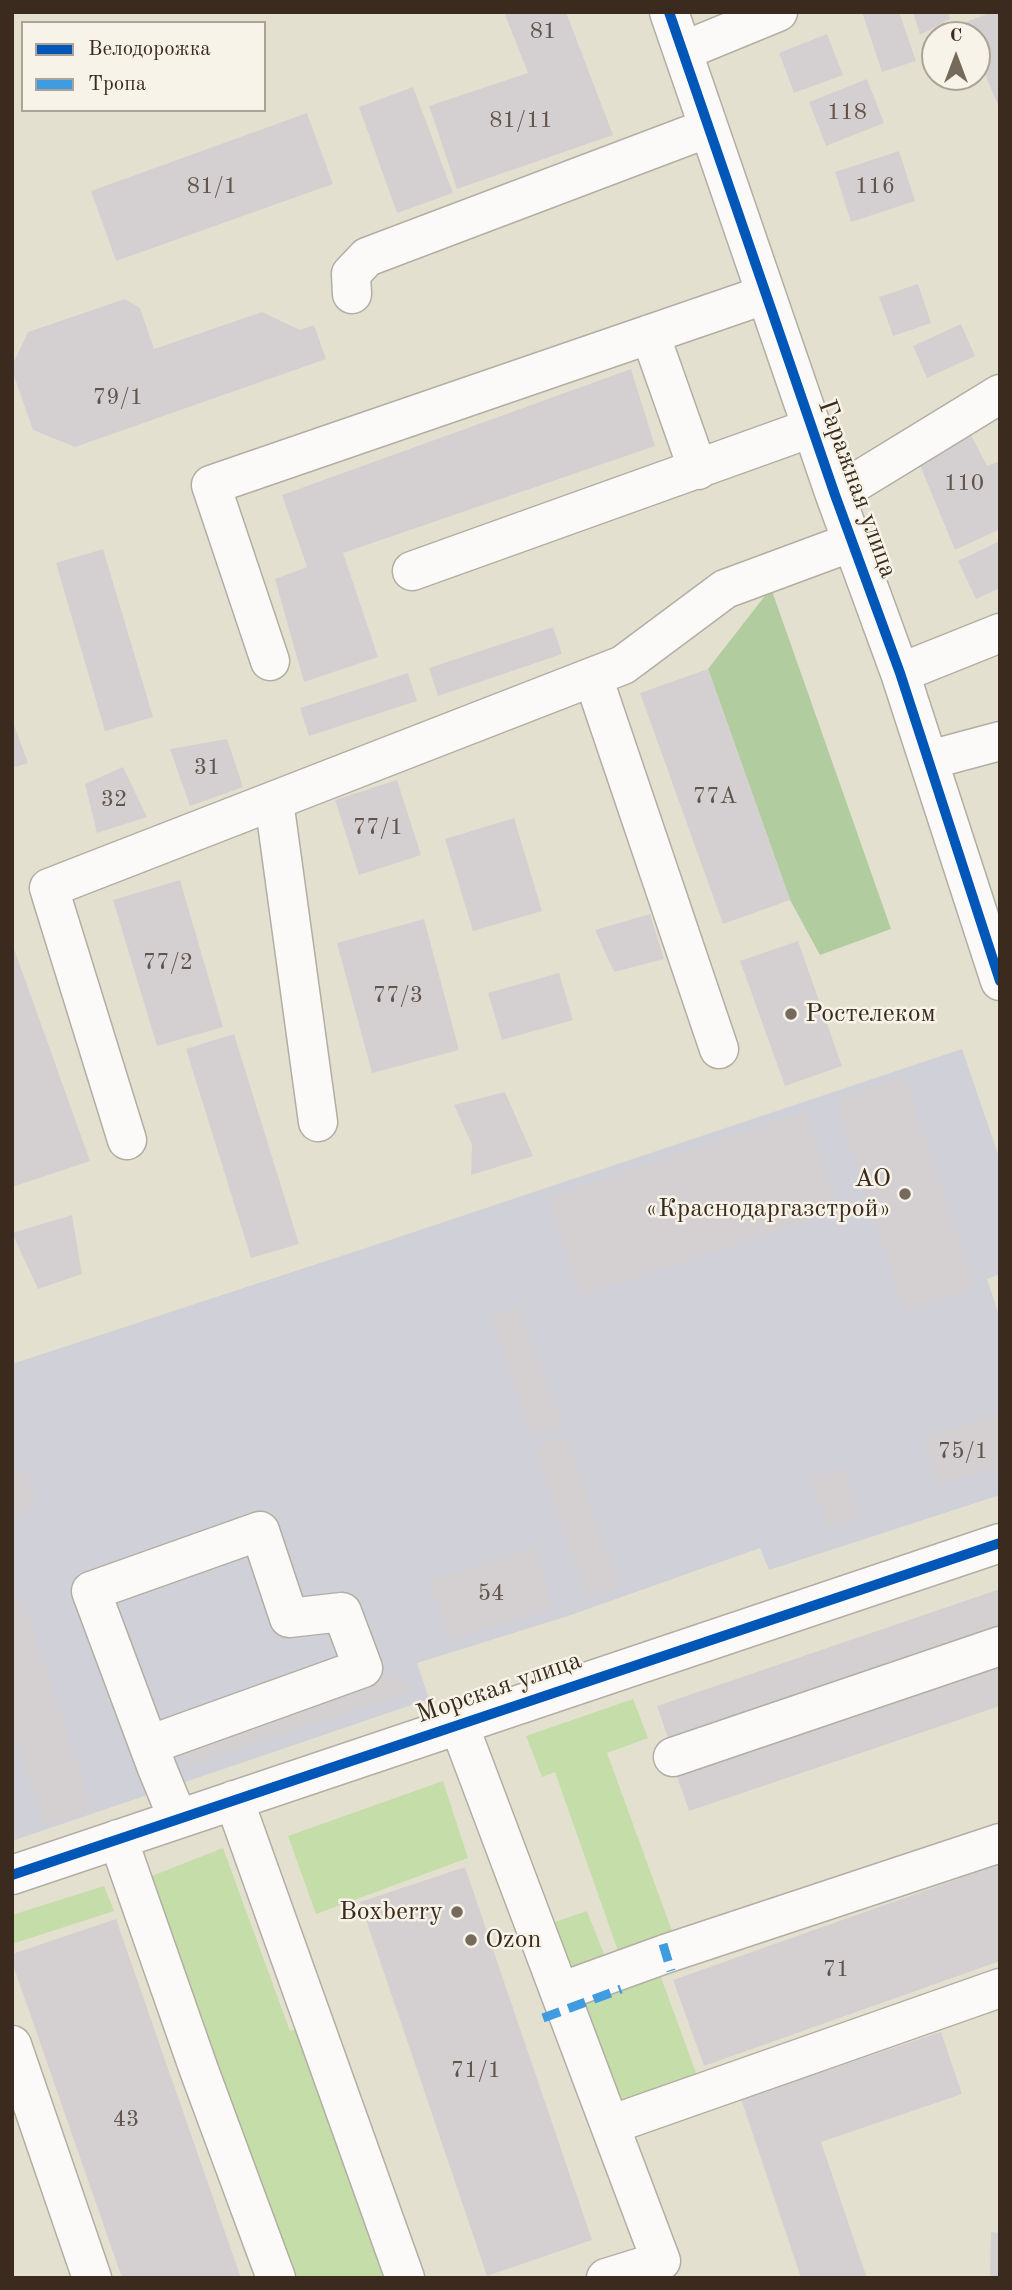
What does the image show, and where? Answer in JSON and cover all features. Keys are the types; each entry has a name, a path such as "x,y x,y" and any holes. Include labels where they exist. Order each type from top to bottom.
{"street":[{"name":"Гаражная улица","path":"669,12 764,295 900,673 999,977"},
{"path":"682,51 778,12"},
{"path":"352,294 351,274 368,257 708,128"},
{"path":"270,661 211,485 764,295"},
{"path":"650,334 698,470"},
{"path":"835,495 1000,394"},
{"path":"412,571 811,428"},
{"path":"127,1140 49,888 623,665 725,589 852,542"},
{"path":"900,673 1000,633"},
{"path":"593,677 719,1049"},
{"path":"929,760 1000,741"},
{"path":"274,801 318,1122"},
{"path":"149,1745 363,1668 342,1612 289,1618 260,1531 91,1591 149,1745 178,1819"},
{"name":"Морская улица","path":"12,1875 1000,1543"},
{"path":"673,1757 1000,1646"},
{"path":"460,1725 661,2261 606,2278"},
{"path":"234,1800 405,2278"},
{"path":"118,1839 276,2278"},
{"path":"560,1992 1000,1843"},
{"path":"610,2125 1000,1988"},
{"path":"12,2045 92,2278"}],"shaded area":[{"path":"962,1049 1000,1160 1000,1274 987,1279 1000,1319 1000,1495 769,1570 760,1548 568,1616 417,1663 429,1699 12,1841 12,1364"}],"green space":[{"path":"771,588 891,929 820,955 790,900 708,669"},
{"path":"633,1699 648,1738 607,1753 672,1931 618,1951 555,1772 542,1777 526,1736"},
{"path":"443,1781 468,1858 316,1914 288,1836"},
{"path":"223,1848 290,2031 313,2022 403,2278 276,2278 134,1883"},
{"path":"104,1886 114,1911 12,1944 12,1915"},
{"path":"587,1911 606,1959 558,1975 540,1927"},
{"path":"654,1958 703,2092 610,2125 560,1992"}],"building":[{"path":"504,12 566,12 613,135 457,189 429,106 528,73"},
{"path":"862,12 899,12 916,61 882,72"},
{"path":"913,12 948,12 950,19 946,21 921,21 920,35"},
{"path":"992,12 1000,12 1000,110 991,88 991,21 969,21"},
{"path":"827,34 843,75 794,93 779,53"},
{"path":"867,79 884,123 826,146 809,102"},
{"path":"413,87 453,193 397,213 359,107"},
{"path":"307,113 333,184 116,261 91,191"},
{"path":"899,151 915,201 851,222 835,172"},
{"path":"918,284 931,323 893,336 879,297"},
{"path":"125,299 140,308 154,349 262,312 300,330 314,325 326,359 75,447 33,430 12,370 28,332"},
{"path":"961,324 975,356 927,378 913,346"},
{"path":"631,369 655,446 343,553 378,657 304,682 275,579 307,567 282,495"},
{"path":"971,435 987,466 1000,461 1000,529 955,550 917,458"},
{"path":"1000,541 1000,588 976,599 958,561"},
{"path":"103,549 153,717 105,731 56,563"},
{"path":"553,627 562,654 438,696 429,668"},
{"path":"708,669 790,900 723,924 640,693"},
{"path":"408,673 417,701 309,736 300,708"},
{"path":"12,719 28,763 12,768"},
{"path":"227,739 243,787 190,806 170,749"},
{"path":"123,767 147,817 97,833 85,784"},
{"path":"397,780 421,855 359,875 335,800"},
{"path":"514,818 542,911 473,931 445,839"},
{"path":"180,880 223,1027 157,1046 113,900"},
{"path":"650,914 664,959 614,972 595,930"},
{"path":"424,919 459,1050 372,1073 337,943"},
{"name":"Ростелеком","path":"798,941 842,1066 785,1086 740,961"},
{"path":"12,943 90,1161 12,1187"},
{"path":"559,973 573,1020 502,1040 488,993"},
{"path":"234,1034 299,1244 251,1258 186,1049"},
{"name":"АО «Краснодаргазстрой»","path":"904,1076 976,1288 905,1312 834,1100"},
{"path":"505,1092 533,1156 471,1175 472,1145 454,1105"},
{"path":"807,1111 840,1210 581,1296 547,1197"},
{"path":"72,1215 82,1274 38,1289 12,1233"},
{"path":"520,1307 562,1427 532,1437 491,1317"},
{"path":"1000,1412 1000,1466 938,1486 923,1438"},
{"path":"567,1436 620,1586 587,1598 534,1447"},
{"path":"26,1468 37,1506 12,1518 12,1476"},
{"path":"843,1468 861,1518 828,1529 810,1479"},
{"path":"535,1547 553,1608 448,1641 429,1580"},
{"path":"1000,1589 1000,1632 670,1744 657,1706"},
{"path":"21,1595 93,1810 44,1826 12,1731 12,1598"},
{"path":"1000,1664 1000,1706 689,1811 676,1773"},
{"path":"397,1672 412,1691 185,1767 178,1744"},
{"path":"1000,1864 1000,1961 704,2066 673,1980"},
{"path":"465,1867 592,2240 487,2276 360,1902"},
{"path":"116,1919 241,2278 122,2278 12,1962 12,1954"},
{"path":"941,2032 962,2094 821,2142 867,2278 801,2278 741,2099"},
{"path":"991,2232 1000,2233 1000,2278 990,2278"}],"marked path":[{"path":"663,1944 671,1971"},
{"path":"543,2018 621,1989"}],"cycle path":[{"path":"669,12 835,495 900,673 1000,981"},
{"path":"12,1875 1000,1543"}],"place":[{"name":"Ростелеком","path":"791,1014"},
{"name":"АО «Краснодаргазстрой»","path":"905,1194"},
{"name":"Boxberry","path":"457,1912"},
{"name":"Ozon","path":"471,1940"}]}
